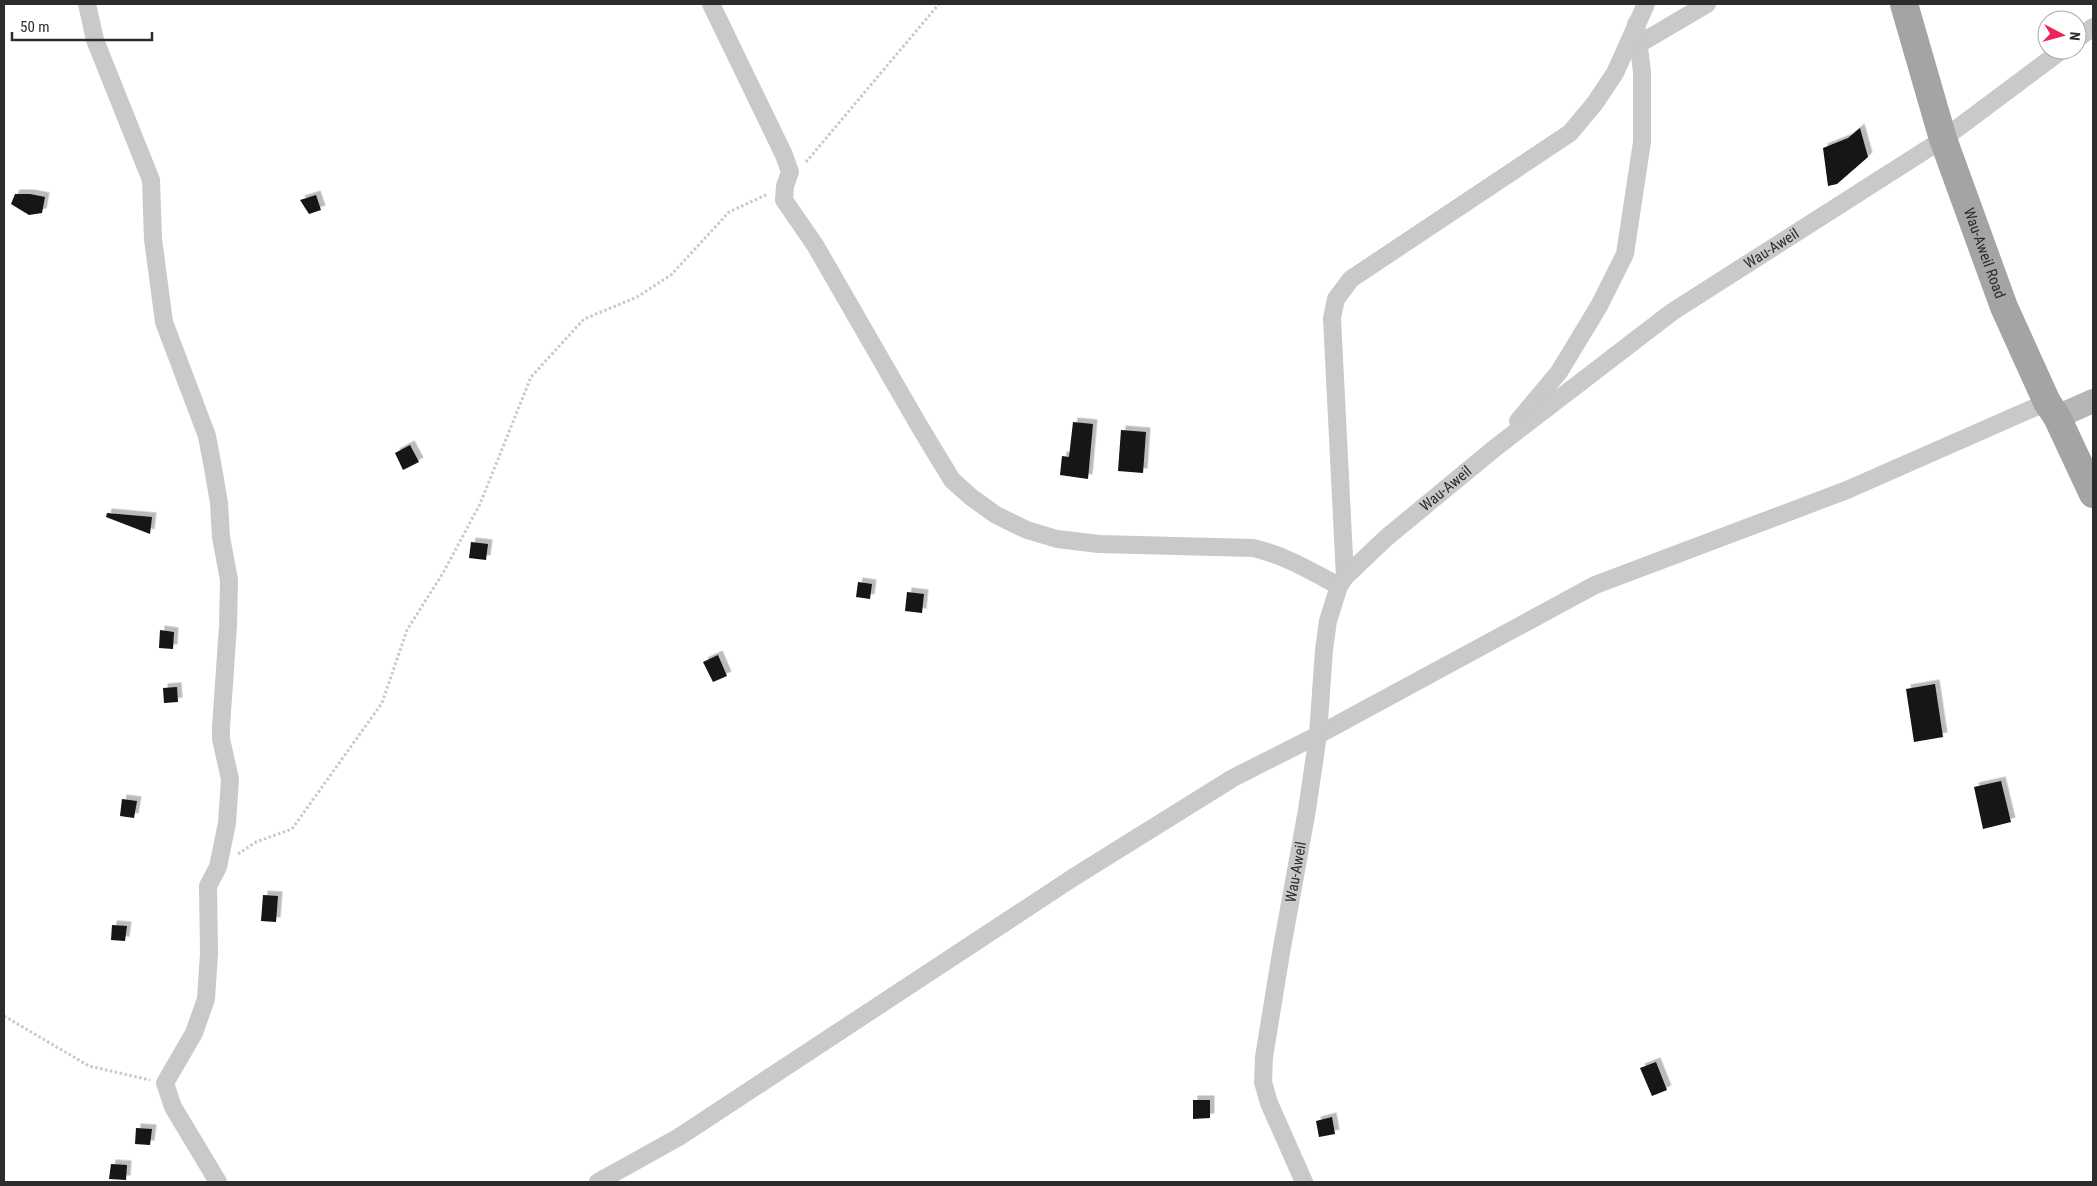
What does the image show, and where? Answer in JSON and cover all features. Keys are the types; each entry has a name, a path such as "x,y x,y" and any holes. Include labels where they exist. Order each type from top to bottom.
{"main road":[{"name":"Wau-Aweil Road","path":"1904,4 1943,138 2004,307 2093,494"}],"street":[{"path":"87,4 95,40 151,180 153,239 164,322 207,436 219,503 221,537 229,580 221,733 230,779 227,823 218,867 208,886 210,952 206,999 194,1033 165,1083 173,1107 218,1182"},
{"path":"712,4 784,155 790,172 785,186 784,200 815,245 921,430 952,480 971,497 1004,518 1027,530 1057,539 1099,544 1253,548 1269,552 1342,582 1332,318 1336,299 1351,278 1570,133 1595,103 1615,73 1646,4"},
{"path":"1639,44 1707,4"},
{"path":"1495,448 1559,372 1599,306 1625,254 1642,142 1642,72 1636,24"},
{"name":"Wau-Aweil","path":"1304,1182 1269,1103 1263,1082 1264,1057 1318,736 1328,621 1342,582 1386,538 1495,448 1672,312 1943,138 2048,60"},
{"path":"598,1182 679,1137 1074,877 1225,783 1318,736 1595,585 2052,410 2093,402"}],"path":[{"path":"218,867 256,842 292,829 382,704 407,630 443,573 480,504 531,377 584,319 638,297 664,280 671,275 728,212 785,186 939,4"},
{"path":"4,1016 89,1066 165,1083"}],"building":[{"path":"1860,128 1868,157 1837,184 1828,186 1823,148 1848,138"},
{"path":"15,194 45,197 42,213 29,215 11,204"},
{"path":"316,195 321,210 309,214 300,200"},
{"path":"1073,422 1093,424 1088,479 1060,475 1062,456 1069,457"},
{"path":"1121,430 1146,432 1143,473 1118,471"},
{"path":"410,445 419,462 403,470 395,453"},
{"path":"107,513 152,517 150,534 106,517"},
{"path":"471,542 488,544 486,560 469,558"},
{"path":"858,582 872,584 870,599 856,597"},
{"path":"907,592 924,594 922,613 905,611"},
{"path":"160,630 174,632 173,649 159,648"},
{"path":"718,655 727,676 713,682 703,662"},
{"path":"1935,684 1943,737 1914,742 1906,689"},
{"path":"177,687 178,702 164,703 163,688"},
{"path":"2001,781 2011,822 1983,829 1974,787"},
{"path":"122,799 137,801 134,818 120,816"},
{"path":"263,895 278,896 276,922 261,921"},
{"path":"112,925 127,926 125,941 111,940"},
{"path":"1656,1062 1667,1090 1652,1096 1640,1068"},
{"path":"1193,1100 1210,1100 1210,1118 1193,1119"},
{"path":"1332,1117 1335,1134 1319,1137 1316,1121"},
{"path":"136,1128 152,1129 150,1145 135,1144"},
{"path":"111,1164 127,1165 126,1180 109,1179"}]}
